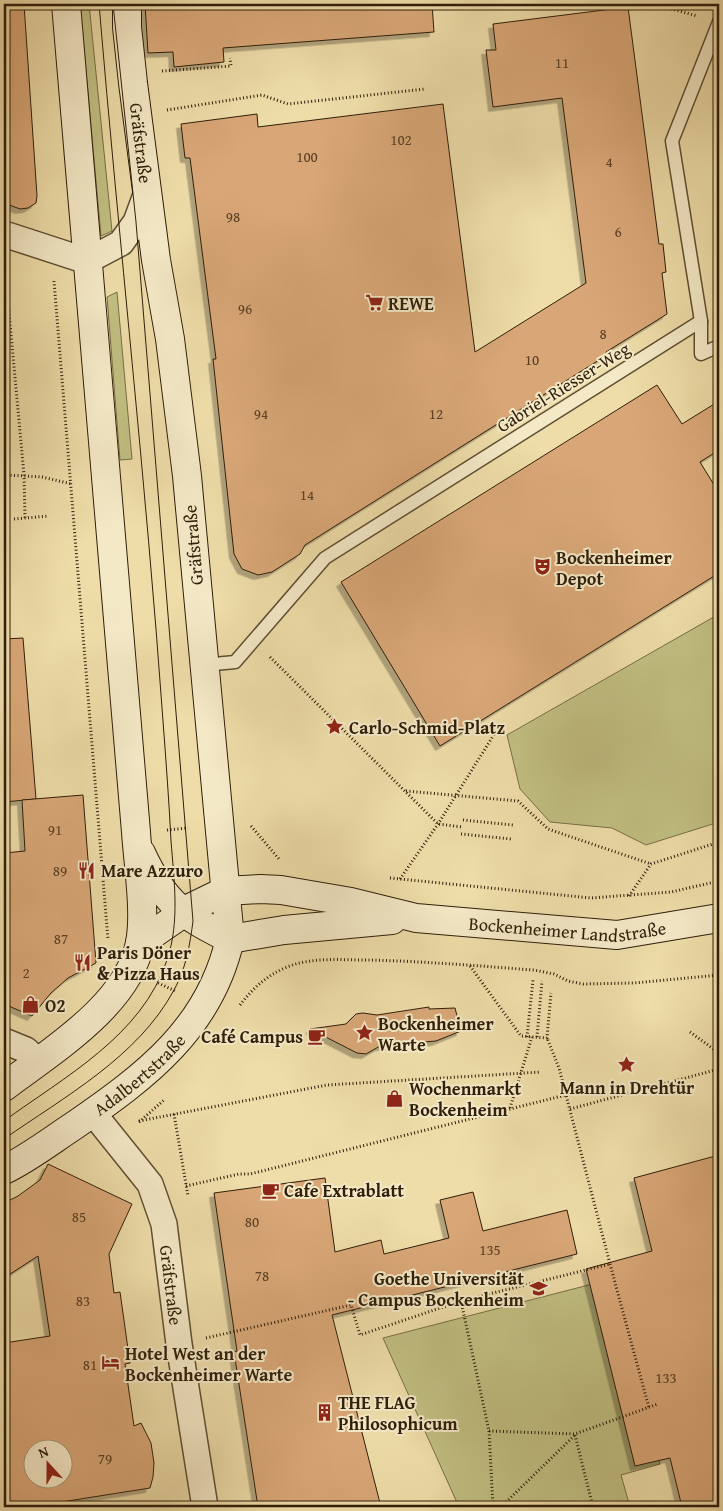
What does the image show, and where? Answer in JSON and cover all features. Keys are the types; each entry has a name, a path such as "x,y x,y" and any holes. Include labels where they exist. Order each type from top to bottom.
{"street":[{"path":"4,1087 82,1027 114,994 130,970 140,943 148,831 87,261 66,4"},
{"name":"Gräfstraße","path":"127,4 127,27 133,83 147,192 170,339 187,476 230,940"},
{"path":"4,234 87,261 121,243 136,222 147,192"},
{"path":"148,831 141,852 157,885 182,913 230,940"},
{"name":"Bockenheimer Landstraße","path":"140,943 182,913 225,891 281,890 350,902 416,918 617,936 719,918"},
{"name":"Bockenheimer Landstraße","path":"230,940 284,930 416,918"},
{"name":"Adalbertstraße","path":"4,1170 92,1113 140,1078 172,1049 204,1004 220,973 230,940"},
{"path":"4,1040 26,1050 38,1061"},
{"name":"Gräfstraße","path":"92,1113 150,1184 164,1224 179,1344 205,1507"}],"lane":[{"path":"719,22 672,141 701,321 701,354 719,346"},
{"name":"Gabriel-Riesser-Weg","path":"204,665 235,662 325,558 701,321"}],"path":[{"path":"654,4 719,22"},
{"path":"157,71 231,66 230,58"},
{"path":"177,108 262,95 288,104 425,89"},
{"path":"5,269 24,475 25,518"},
{"path":"54,280 108,944"},
{"path":"7,475 24,475 71,484 81,483"},
{"path":"14,519 48,516"},
{"path":"253,640 438,824 462,827"},
{"path":"400,879 438,824 500,725"},
{"path":"405,791 518,800 548,829 650,864 719,842"},
{"path":"462,820 513,826"},
{"path":"248,823 281,862"},
{"path":"148,831 192,828"},
{"path":"461,834 511,840"},
{"path":"628,896 650,864"},
{"path":"381,877 560,897 628,896 671,892 719,881"},
{"path":"288,967 324,960 408,961 534,970 554,974 568,981 583,984 626,983 719,975"},
{"path":"469,965 521,1036 547,1038"},
{"path":"152,980 182,994"},
{"path":"527,1037 533,980"},
{"path":"537,1038 542,981"},
{"path":"551,993 547,1038 570,1109 649,1408"},
{"path":"690,1032 719,1053"},
{"path":"510,1109 532,1037"},
{"path":"570,1109 719,1069"},
{"path":"139,1122 327,1085 541,1072"},
{"path":"186,1186 239,1174 250,1174 566,1095"},
{"path":"174,1114 189,1203"},
{"path":"179,1344 351,1305 360,1336 461,1302 610,1264"},
{"path":"461,1302 489,1432 493,1507"},
{"path":"489,1432 575,1434 658,1404"},
{"path":"501,1507 575,1434"},
{"path":"575,1434 593,1507"}],"shaded area":[{"path":"80,4 89,4 112,231 101,236"},
{"path":"117,292 132,459 120,460 107,297"},
{"path":"719,614 719,822 646,845 612,828 550,822 520,789 507,735"},
{"path":"612,1279 660,1464 621,1475 630,1507 459,1507 383,1338"}],"building":[{"path":"4,4 24,4 37,196 36,203 28,208 20,209 4,203"},
{"path":"145,4 432,4 434,32 223,48 224,62 174,67 173,52 148,53"},
{"path":"628,7 659,244 663,244 666,272 662,273 667,314 606,352 607,355 305,545 300,554 272,572 258,575 242,569 234,554 213,359 216,359 190,158 185,158 181,124 257,114 258,127 443,104 475,352 586,283 562,98 493,107 486,50 496,50 493,24"},
{"name":"Bockenheimer Depot","path":"657,385 682,424 719,401 719,450 700,462 719,493 719,573 440,746 341,582"},
{"path":"23,638 36,799 4,802 4,639"},
{"path":"83,795 96,963 68,978 51,993 32,1016 4,1004 4,853 25,851 22,800"},
{"path":"429,1007 429,1009 455,1008 461,1031 436,1041 380,1046 366,1054 357,1053 310,1029 346,1024 356,1014 377,1015"},
{"path":"719,1155 719,1507 682,1507 670,1458 635,1466 586,1269 652,1251 634,1178"},
{"path":"48,1164 132,1204 109,1254 114,1293 120,1292 130,1363 125,1364 134,1426 141,1423 151,1443 154,1463 150,1488 55,1503 55,1507 4,1507 4,1343 50,1336 38,1256 4,1278 4,1203 18,1196 40,1180"},
{"path":"325,1178 335,1252 381,1240 384,1254 449,1238 440,1200 473,1192 483,1231 567,1210 577,1254 332,1315 381,1507 258,1507 234,1352 237,1351 214,1193"}],"tram line":[{"path":"4,1121 75,1071 120,1033 139,1011 155,987 167,960 174,931 174,886 156,631 99,4"},
{"path":"4,1139 98,1074 141,1036 159,1014 182,974 193,921 136,222 113,4"}],"place":[{"name":"REWE","path":"374,303"},
{"name":"Bockenheimer Depot","path":"542,567"},
{"name":"Carlo-Schmid-Platz","path":"335,727"},
{"name":"Mare Azzuro","path":"87,870"},
{"name":"Paris Döner & Pizza Haus","path":"83,962"},
{"name":"O2","path":"31,1005"},
{"name":"Bockenheimer Warte","path":"364,1033"},
{"name":"Café Campus","path":"317,1036"},
{"name":"Mann in Drehtür","path":"627,1064"},
{"name":"Wochenmarkt Bockenheim","path":"395,1098"},
{"name":"Cafe Extrablatt","path":"270,1190"},
{"name":"Goethe Universität - Campus Bockenheim","path":"538,1288"},
{"name":"Hotel West an der Bockenheimer Warte","path":"111,1363"},
{"name":"THE FLAG Philosophicum","path":"324,1412"}]}
